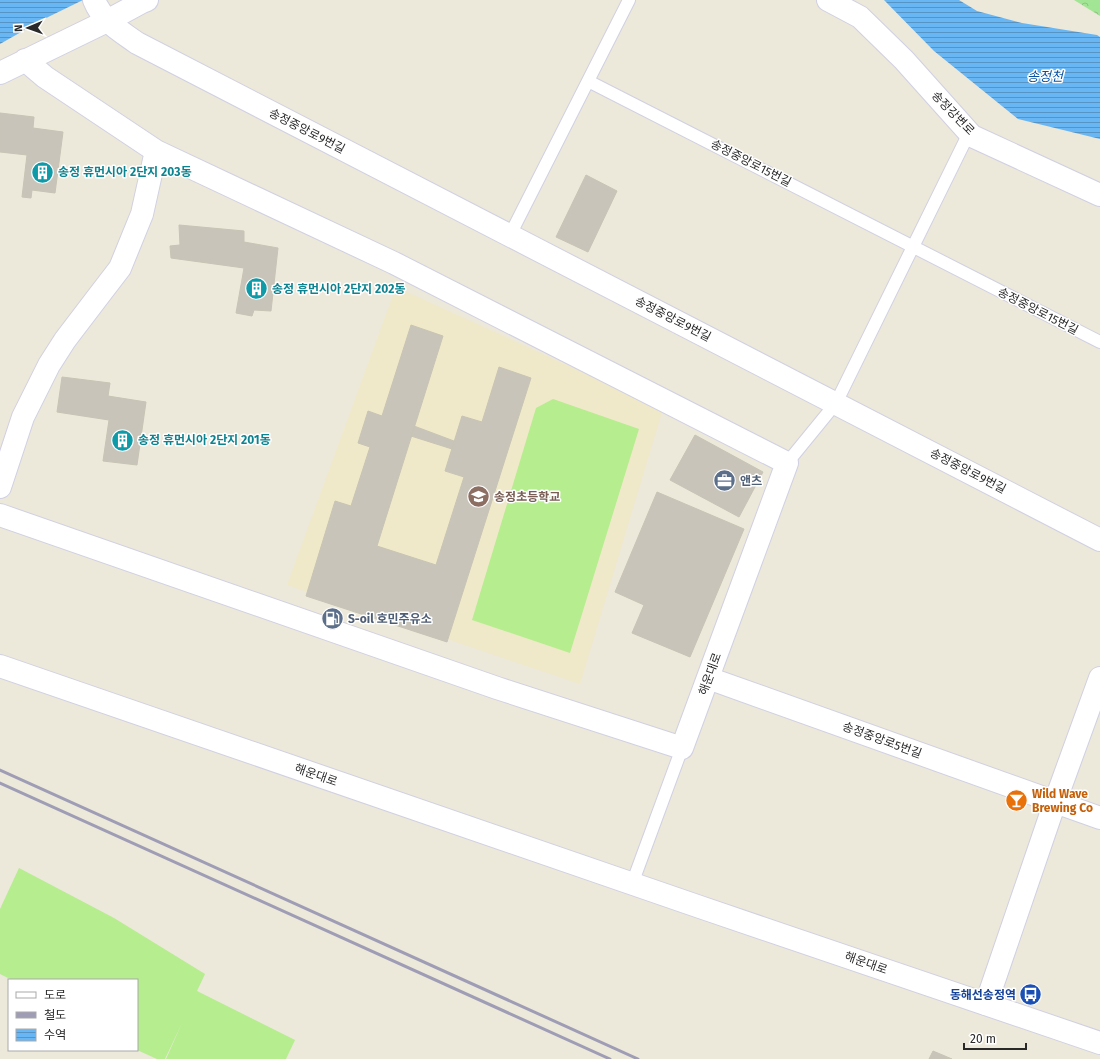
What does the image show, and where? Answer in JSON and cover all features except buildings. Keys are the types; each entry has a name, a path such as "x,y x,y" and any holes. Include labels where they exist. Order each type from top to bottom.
{"street":[{"path":"0,73 25,60 99,10 147,0"},
{"name":"송정강변로","path":"828,0 860,17 904,60 972,136 1100,195"},
{"name":"송정중앙로9번길","path":"99,10 137,44 1100,540"},
{"path":"25,60 44,77 156,151 394,263 787,463"},
{"path":"0,487 23,417 49,365 74,328 120,268 142,214 156,151"},
{"name":"해운대로","path":"682,748 787,463"},
{"path":"0,515 497,688 682,748"},
{"name":"해운대로","path":"0,666 632,884 1100,1043"},
{"name":"송정중앙로5번길","path":"708,678 1100,818"},
{"path":"986,1004 1055,802 1100,678"}],"lane":[{"path":"510,235 630,0"},
{"name":"송정중앙로15번길","path":"588,80 1100,342"},
{"path":"787,463 836,403 969,133"},
{"name":"해운대로","path":"632,884 682,748"}],"shaded area":[{"name":"송정초등학교","path":"396,287 663,409 580,684 287,585"}],"green space":[{"path":"1074,0 1100,0 1100,16"},
{"path":"553,399 639,429 570,653 472,620 536,408"},
{"path":"19,868 114,918 205,974 197,991 295,1040 286,1059 166,1059 182,1023 165,1059 157,1059 138,1050 138,979 10,979 0,974 0,909"}],"water":[{"path":"0,0 83,0 44,19 0,44"},
{"name":"송정천","path":"884,0 959,0 977,11 1022,23 1097,35 1100,37 1100,139 1018,119 934,51"}],"railway":[{"path":"0,770 638,1059"},
{"path":"0,783 610,1059"}],"place":[{"name":"송정 휴먼시아 2단지 203동","path":"42,172"},
{"name":"송정 휴먼시아 2단지 202동","path":"257,289"},
{"name":"송정 휴먼시아 2단지 201동","path":"123,440"},
{"name":"앤츠","path":"724,481"},
{"name":"송정초등학교","path":"478,497"},
{"name":"S-oil 호민주유소","path":"332,619"},
{"name":"Wild Wave Brewing Co","path":"1016,801"},
{"name":"동해선송정역","path":"1031,995"}]}
